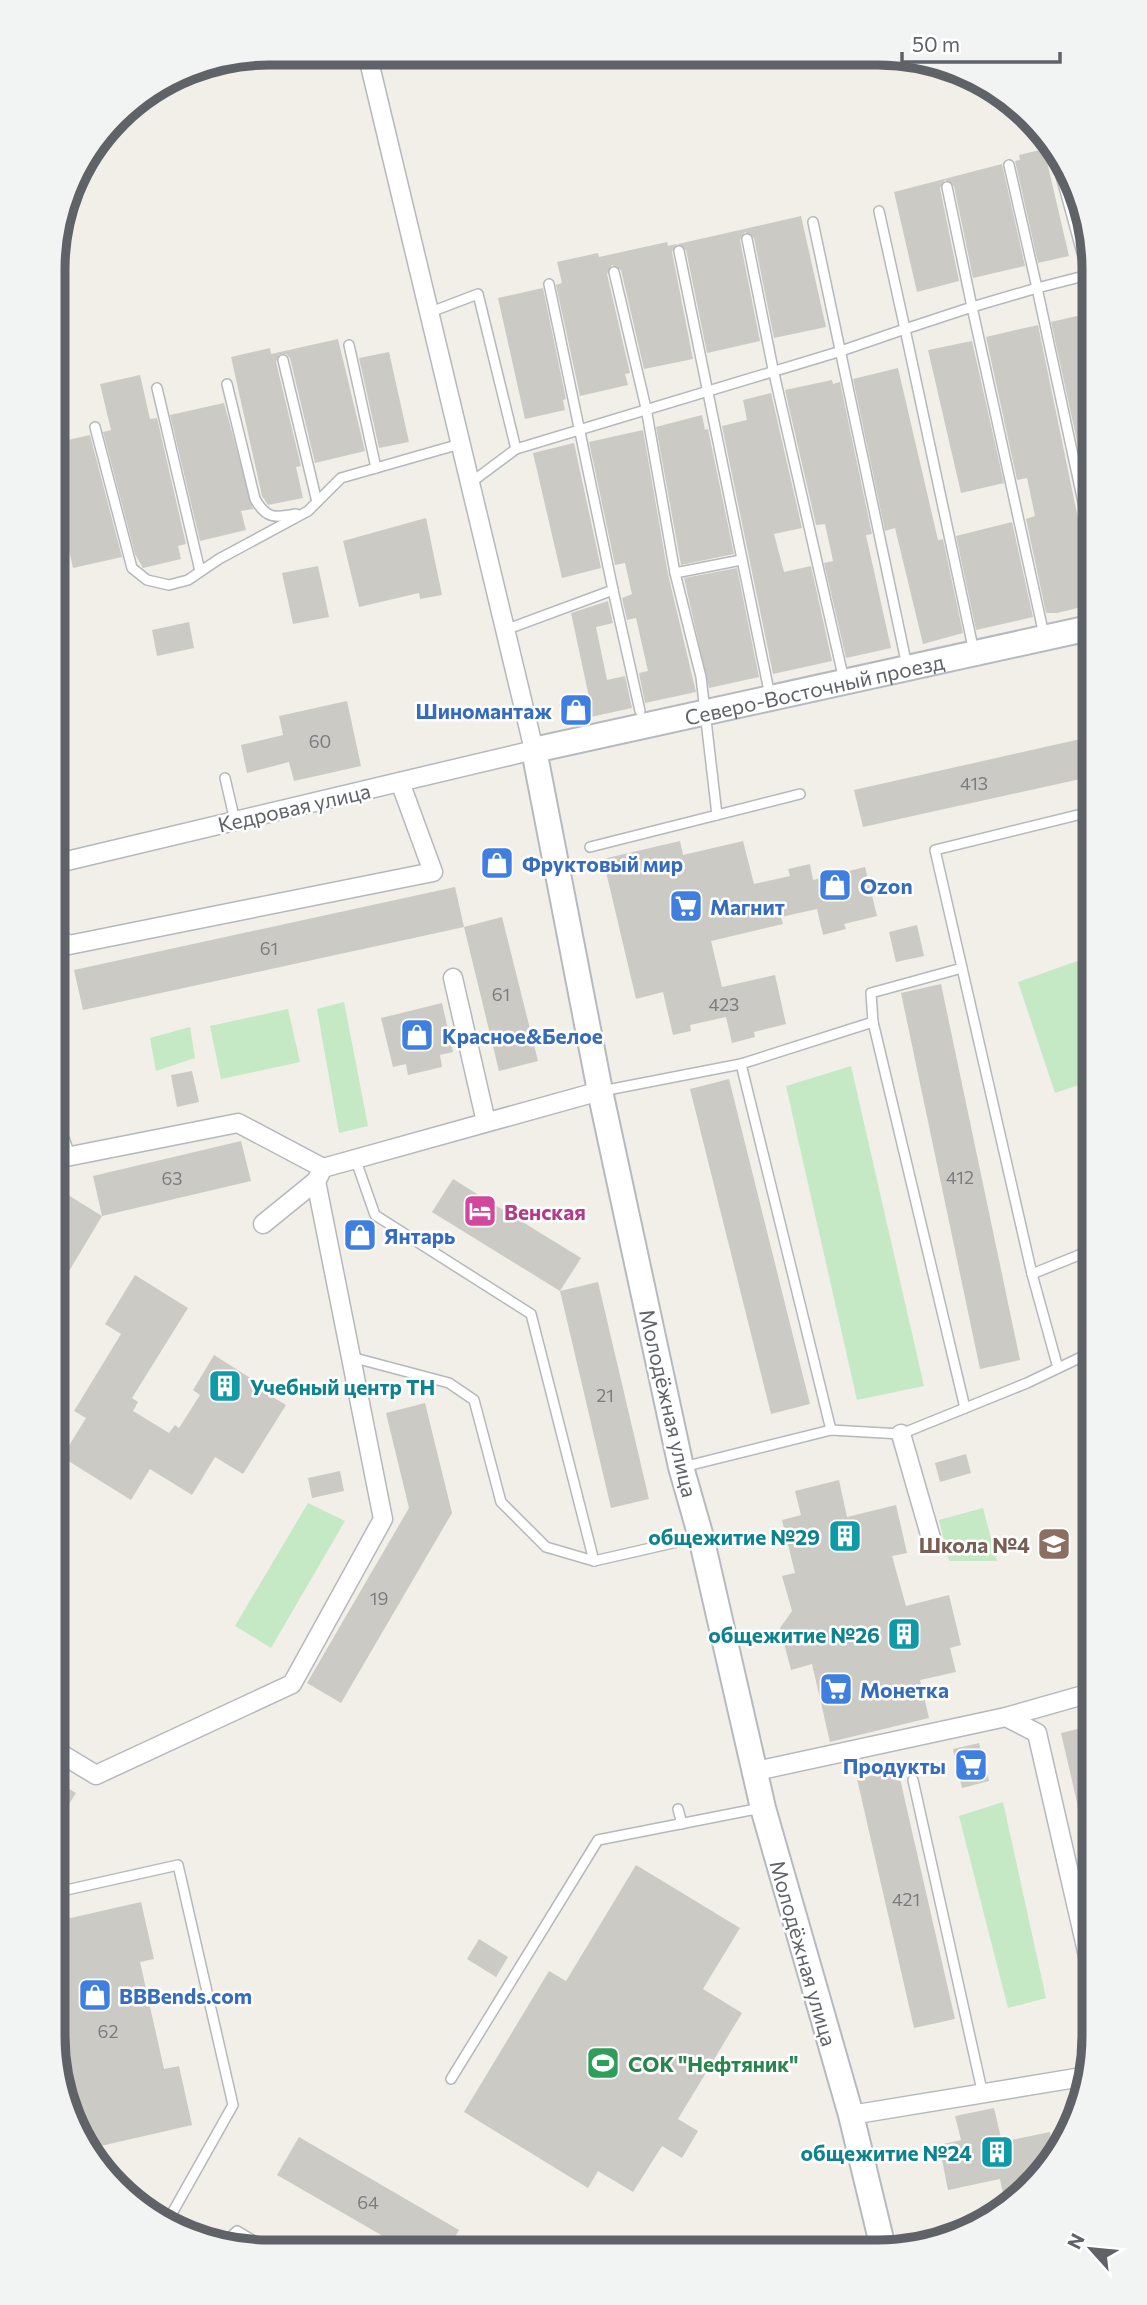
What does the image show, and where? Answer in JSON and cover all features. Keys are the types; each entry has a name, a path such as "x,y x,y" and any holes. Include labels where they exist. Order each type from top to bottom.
{"street":[{"path":"370,65 534,750"},
{"name":"Северо-Восточный проезд","path":"534,750 1082,630"},
{"name":"Кедровая улица","path":"65,861 534,750"},
{"name":"Молодёжная улица","path":"534,750 600,1091 681,1467 701,1537 763,1808 850,2115 881,2240"},
{"path":"65,943 69,945 433,872 400,782"},
{"path":"453,978 486,1122"},
{"path":"264,1224 320,1175 355,1158 600,1091"},
{"path":"65,1157 238,1124 320,1175 351,1357 383,1519 292,1684 96,1775 65,1756"},
{"path":"901,1434 930,1538"},
{"path":"756,1772 1006,1717 1082,1695"},
{"path":"1006,1717 1037,1733 1082,1930"},
{"path":"850,2115 1077,2078"}],"lane":[{"path":"1009,165 1082,497"},
{"path":"947,187 1044,638"},
{"path":"1065,189 1080,240"},
{"path":"879,211 974,653"},
{"path":"813,222 838,352 908,668"},
{"path":"747,239 773,369 844,682"},
{"path":"679,251 705,391 770,698"},
{"path":"614,272 646,408 676,573 707,712 718,815"},
{"path":"470,484 516,449 773,369 838,352 972,307 1082,277"},
{"path":"549,285 640,711"},
{"path":"428,313 478,294 516,449"},
{"path":"349,345 376,468"},
{"path":"283,360 317,502"},
{"path":"227,384 255,499 262,513 275,518 308,511"},
{"path":"157,388 200,571"},
{"path":"95,427 132,568 147,580 169,585 188,580 308,511 341,478 460,444"},
{"path":"676,573 741,560"},
{"path":"505,630 613,590"},
{"path":"225,778 235,821"},
{"path":"590,847 800,794"},
{"path":"1058,1368 1032,1274 935,850 1082,814"},
{"path":"962,968 871,993 873,1022 965,1408"},
{"path":"600,1091 741,1064 873,1022"},
{"path":"741,1064 831,1430"},
{"path":"355,1158 375,1215 531,1314 594,1561"},
{"path":"1032,1274 1082,1254"},
{"path":"351,1357 449,1383 474,1400 500,1502 546,1547 594,1561 701,1537"},
{"path":"681,1467 831,1430 901,1434 1082,1357"},
{"path":"913,1780 983,2095"},
{"path":"451,2079 598,1840 763,1808"},
{"path":"678,1809 682,1824"},
{"path":"65,1890 178,1865 233,2105 171,2215"},
{"path":"231,2236 237,2231 251,2239"}],"green space":[{"path":"1082,959 1082,1084 1055,1093 1018,982"},
{"path":"344,1002 368,1126 339,1133 317,1009"},
{"path":"288,1009 300,1062 221,1079 210,1026"},
{"path":"190,1027 195,1058 156,1071 150,1038"},
{"path":"851,1066 924,1386 857,1400 786,1086"},
{"path":"308,1503 345,1521 271,1648 235,1626"},
{"path":"983,1508 997,1561 949,1561 939,1520"},
{"path":"1003,1802 1046,1998 1008,2008 959,1816"}],"building":[{"path":"1044,150 1069,256 1038,263 1015,161 1020,160 1019,155"},
{"path":"1002,164 1025,266 973,278 954,186 945,180 940,188 959,281 917,292 894,192"},
{"path":"801,216 826,327 774,338 754,238 745,232 740,240 760,341 707,353 686,250 678,244"},
{"path":"667,242 668,246 677,244 672,252 693,359 644,369 621,270 612,265 607,274 630,373 625,374 628,385 580,396 556,285 562,283 557,262 598,253 599,257"},
{"path":"543,288 566,399 563,400 565,410 525,419 498,298"},
{"path":"1082,315 1082,464 1051,322"},
{"path":"1038,325 1082,538 1082,607 1046,613 1026,519 1035,516 1027,478 1017,480 986,337"},
{"path":"338,339 365,451 315,463 290,358 286,354 279,355 276,362 301,466 296,467 303,498 268,505 262,496 231,357 270,348 271,354"},
{"path":"972,341 1004,483 961,493 928,350"},
{"path":"389,352 409,442 379,448 359,358"},
{"path":"898,368 938,540 943,539 963,633 923,644 895,528 885,531 853,379"},
{"path":"140,375 150,419 157,418 186,544 178,546 181,559 143,568 135,554 103,432 111,430 100,384"},
{"path":"832,380 833,384 840,382 872,534 866,535 891,648 846,658 824,563 833,561 825,524 816,525 785,390"},
{"path":"771,393 802,528 774,534 784,572 811,566 832,661 773,674 722,426 747,420 743,400"},
{"path":"224,403 253,509 241,511 246,530 200,541 170,415"},
{"path":"702,415 705,430 708,429 734,554 681,565 656,427"},
{"path":"643,430 668,574 696,692 645,703 639,673 648,671 636,618 627,620 622,598 632,594 625,563 615,565 589,442"},
{"path":"90,435 122,557 73,568 65,532 65,441"},
{"path":"574,443 601,568 562,578 533,453"},
{"path":"426,518 442,595 420,599 419,593 359,607 343,541"},
{"path":"1012,522 1033,617 976,630 956,536"},
{"path":"318,566 329,617 293,624 282,573"},
{"path":"737,568 759,677 709,688 684,578"},
{"path":"608,601 613,623 596,627 607,680 625,676 632,708 563,723 559,704 589,697 571,613"},
{"path":"189,622 194,648 157,656 152,630"},
{"path":"347,701 361,766 294,781 289,762 247,773 241,745 283,735 279,716"},
{"path":"1082,739 1082,779 863,827 854,790"},
{"name":"Магнит","path":"680,841 683,855 743,841 754,884 790,876 788,869 810,864 813,880 865,867 877,916 844,924 846,929 823,935 817,909 781,917 783,924 711,941 722,987 775,975 786,1024 754,1032 755,1037 732,1043 726,1017 690,1025 691,1031 673,1035 663,992 636,999 603,859"},
{"name":"Фруктовый мир","path":"502,849 508,873 492,877 486,852"},
{"path":"455,887 464,927 83,1010 74,970"},
{"path":"502,917 538,1061 499,1071 464,927"},
{"path":"917,925 924,956 896,962 889,932"},
{"path":"941,984 1020,1360 980,1369 901,993"},
{"name":"Красное&Белое","path":"442,1003 453,1052 440,1055 442,1067 408,1075 406,1064 393,1067 381,1018"},
{"path":"192,1071 199,1102 177,1107 171,1075"},
{"path":"729,1079 810,1404 771,1414 690,1089"},
{"path":"241,1141 251,1181 102,1216 93,1176"},
{"path":"453,1179 581,1258 560,1291 432,1212"},
{"path":"68,1195 102,1216 65,1278 65,1200"},
{"name":"Учебный центр ТН","path":"135,1275 188,1308 132,1398 138,1402 133,1411 169,1433 175,1425 179,1428 200,1395 193,1390 214,1355 252,1379 249,1383 286,1405 243,1474 215,1457 192,1495 150,1469 131,1500 65,1459 65,1452 86,1418 74,1411 121,1334 105,1324"},
{"path":"598,1282 649,1499 611,1508 560,1291"},
{"path":"425,1403 452,1513 341,1703 307,1683 409,1508 386,1413"},
{"path":"966,1454 971,1473 940,1482 935,1463"},
{"path":"340,1471 344,1491 312,1498 308,1478"},
{"path":"839,1480 847,1517 896,1505 907,1553 892,1556 906,1606 949,1595 961,1645 950,1648 956,1672 920,1680 929,1718 830,1742 812,1664 791,1670 780,1628 792,1611 782,1576 795,1573 782,1520 801,1515 795,1491"},
{"path":"1082,1728 1082,1824 1061,1733"},
{"name":"Продукты","path":"979,1743 989,1781 962,1788 953,1749"},
{"path":"898,1770 955,2019 914,2028 857,1779"},
{"path":"65,1786 76,1793 65,1810"},
{"name":"СОК \"Нефтяник\"","path":"636,1865 740,1928 703,1989 742,2013 678,2119 698,2131 682,2158 662,2146 633,2192 598,2171 588,2188 464,2112 549,1971 566,1981"},
{"path":"141,1902 154,1959 140,1962 164,2069 179,2066 192,2125 97,2147 76,2102 65,2050 65,1919"},
{"path":"479,1939 508,1957 496,1977 467,1959"},
{"name":"общежитие №24","path":"994,2108 1002,2142 1050,2132 1052,2143 1023,2181 1004,2197 1000,2179 948,2190 939,2145 961,2140 955,2116"},
{"path":"299,2137 459,2230 453,2240 390,2240 277,2175"}],"place":[{"name":"Шиномантаж","path":"576,710"},
{"name":"Фруктовый мир","path":"497,863"},
{"name":"Ozon","path":"835,885"},
{"name":"Магнит","path":"686,906"},
{"name":"Красное&Белое","path":"417,1035"},
{"name":"Венская","path":"480,1211"},
{"name":"Янтарь","path":"360,1235"},
{"name":"Учебный центр ТН","path":"225,1386"},
{"name":"общежитие №29","path":"845,1536"},
{"name":"Школа №4","path":"1054,1544"},
{"name":"общежитие №26","path":"904,1634"},
{"name":"Монетка","path":"836,1689"},
{"name":"Продукты","path":"971,1765"},
{"name":"BBBends.com","path":"95,1995"},
{"name":"СОК \"Нефтяник\"","path":"603,2063"},
{"name":"общежитие №24","path":"997,2152"}]}
